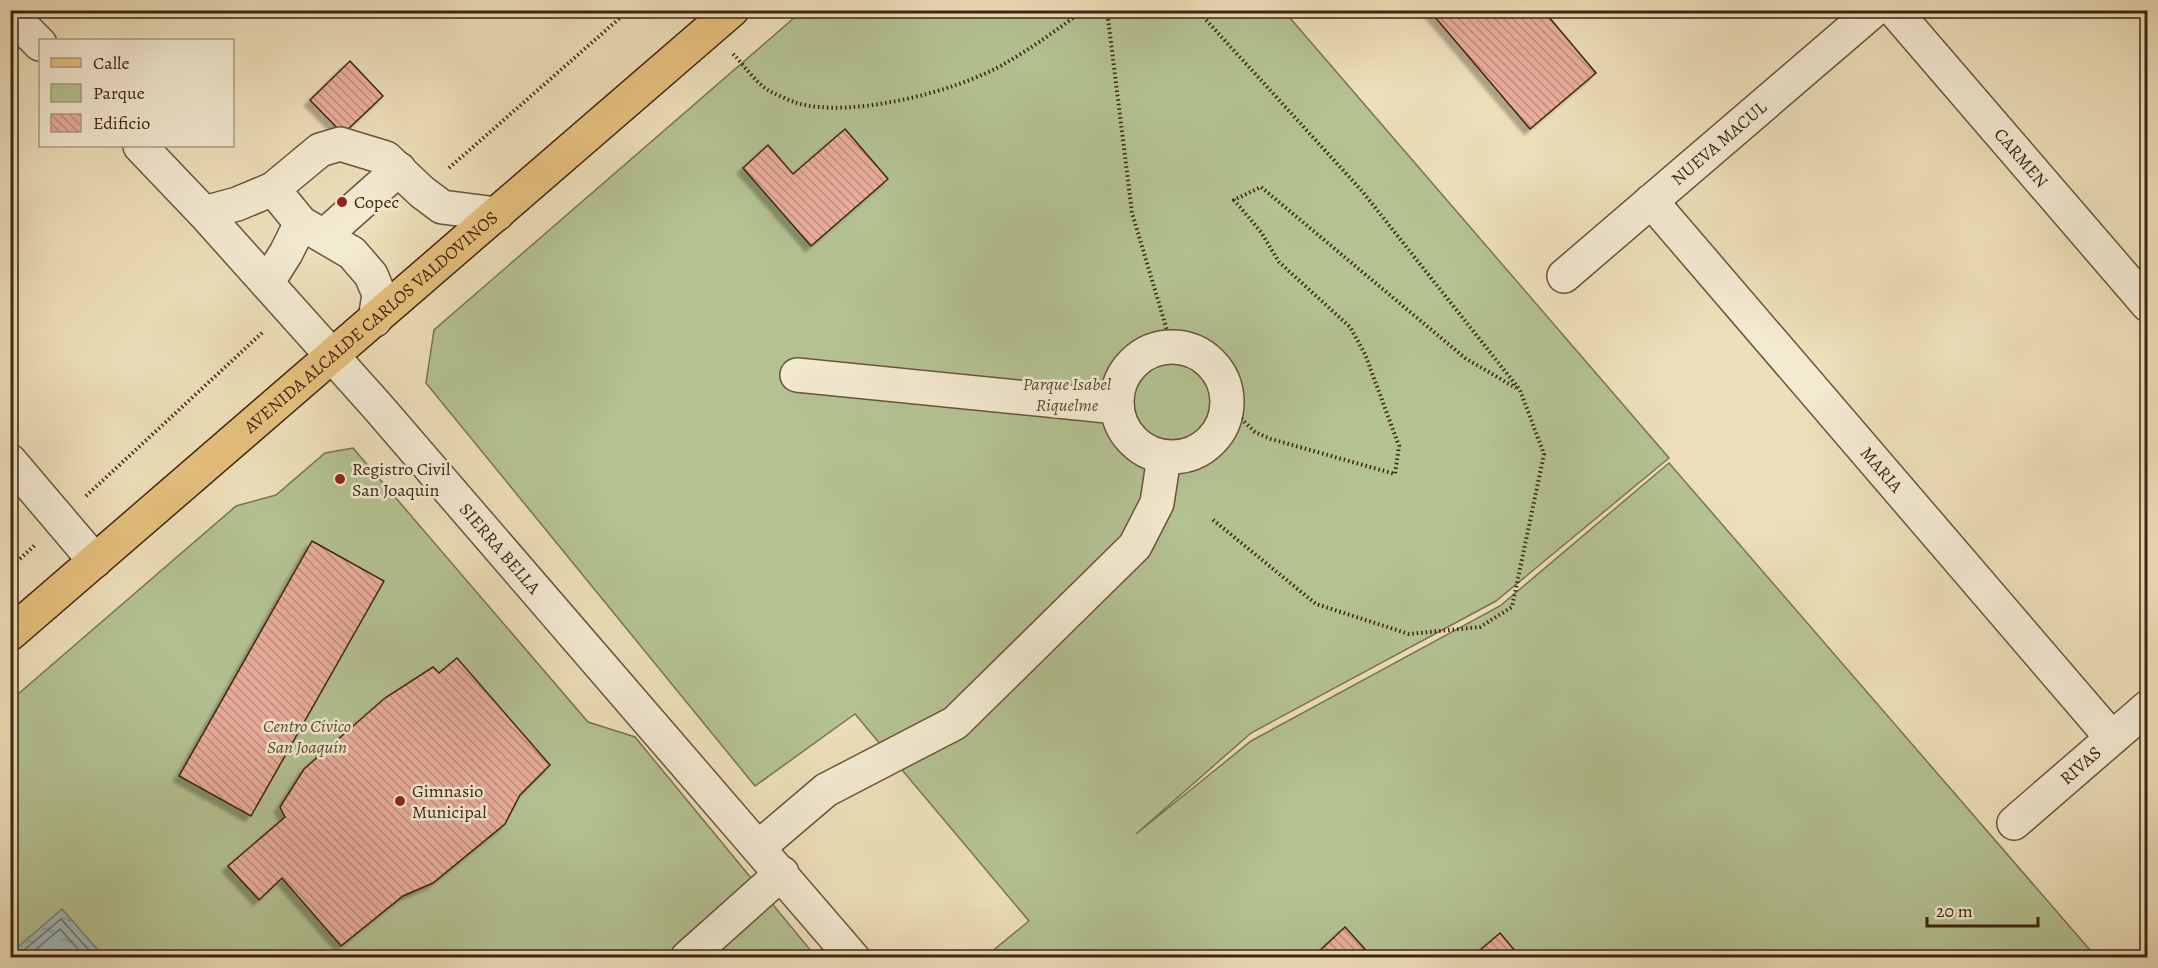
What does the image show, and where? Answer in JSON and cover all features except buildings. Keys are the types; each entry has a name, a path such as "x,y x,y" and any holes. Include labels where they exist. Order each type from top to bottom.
{"main road":[{"name":"AVENIDA ALCALDE CARLOS VALDOVINOS","path":"10,634 721,20"}],"street":[{"name":"NUEVA MACUL","path":"1564,276 1874,10"},
{"name":"CARMEN","path":"1894,10 2148,305"},
{"path":"10,14 39,43"},
{"path":"204,213 237,204 273,189 320,150 340,144 386,158 422,192 442,207 497,214"},
{"name":"SIERRA BELLA","path":"141,147 267,282 853,957"},
{"path":"267,282 286,253 312,230 399,169"},
{"path":"273,189 312,230 352,253 371,275 379,294 375,320"},
{"name":"MARIA","path":"1651,201 2112,738"},
{"path":"1172,347 1190,350 1206,358 1218,371 1226,388 1228,406 1222,428 1207,446 1186,456 1164,457 1146,452 1132,440 1122,425 1117,407 1119,389 1126,372 1138,359 1154,350 1172,347"},
{"path":"797,375 1117,407"},
{"path":"759,847 826,790 955,723 1135,546 1157,503 1164,457"},
{"path":"10,461 95,561"},
{"name":"RIVAS","path":"2014,823 2148,707"},
{"path":"687,957 782,873"}],"path":[{"path":"721,20 766,89 798,103 830,107 862,107 912,98 983,75 1044,39 1084,10"},
{"path":"1107,10 1132,213 1172,347"},
{"path":"1197,10 1362,190 1520,390 1544,454 1512,607 1480,627 1409,634 1316,604 1212,519"},
{"path":"1228,406 1255,432 1271,439 1395,474 1399,446 1365,354 1350,327 1279,262 1261,232 1234,200 1262,188 1465,358 1520,390"}],"green space":[{"name":"Parque Isabel Riquelme","path":"802,11 1284,11 1669,458 1496,601 1251,733 1136,834 1251,741 1500,606 1669,463 2096,957 985,957 1029,921 855,714 755,786 426,383 434,330"},
{"name":"Centro Cívico San Joaquín","path":"353,448 588,722 635,737 816,957 11,957 10,701 236,506 276,495 325,453"}],"water":[{"path":"62,909 104,957 14,957 11,953"}],"place":[{"name":"Copec","path":"342,202"},
{"name":"Registro Civil San Joaquin","path":"340,479"},
{"name":"Gimnasio Municipal","path":"400,801"}]}
